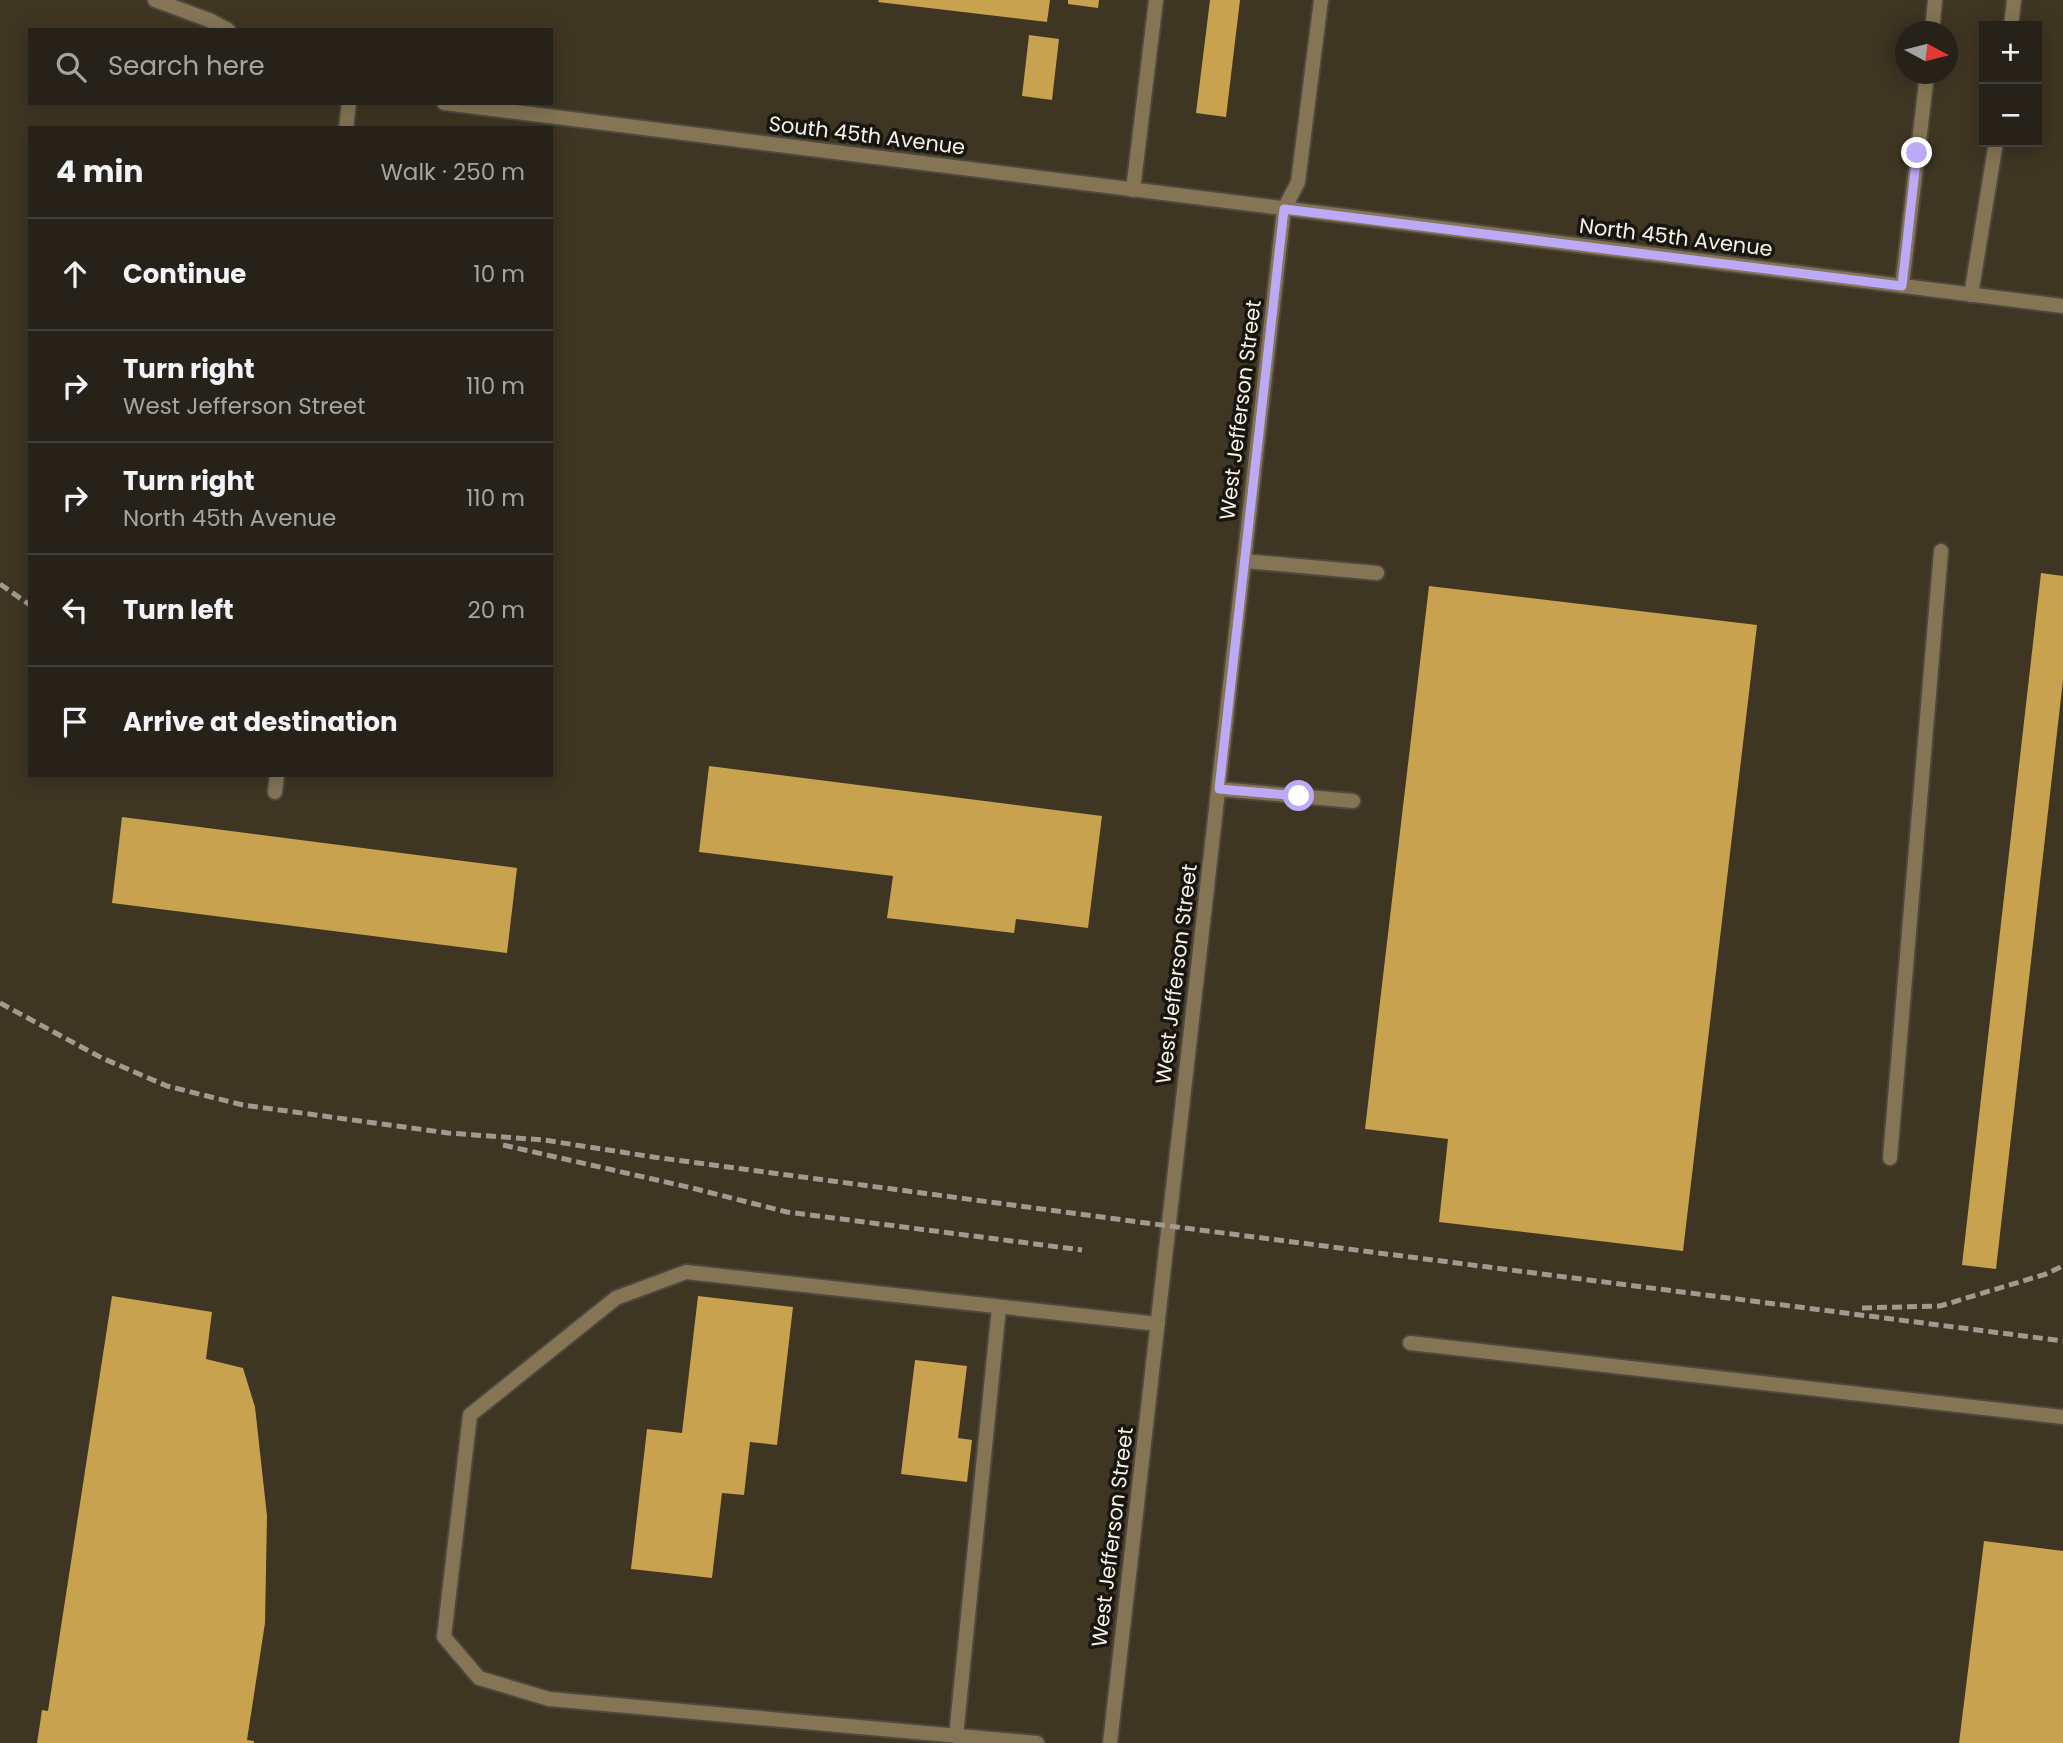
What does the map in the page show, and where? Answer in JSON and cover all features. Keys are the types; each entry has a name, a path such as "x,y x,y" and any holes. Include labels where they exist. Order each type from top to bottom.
{"street":[{"path":"155,0 224,28"},
{"path":"1133,190 1156,0"},
{"name":"West Jefferson Street","path":"1110,1743 1284,209 1298,182 1321,0"},
{"path":"1932,21 1935,0"},
{"path":"2012,21 2014,0"},
{"path":"1902,286 1926,84"},
{"path":"346,126 349,105"},
{"name":"South 45th Avenue","path":"460,105 1284,209"},
{"path":"1971,295 1995,147"},
{"name":"North 45th Avenue","path":"1284,209 2063,306"},
{"path":"1890,1158 1941,551"},
{"path":"1244,561 1377,573"},
{"path":"275,792 277,777"},
{"path":"1219,789 1353,801"},
{"path":"1037,1743 549,1699 479,1678 444,1637 470,1415 617,1298 686,1272 1158,1324"},
{"path":"956,1736 999,1307"},
{"path":"1410,1343 2063,1417"}],"shaded area":[{"path":"0,0 2063,0 2063,1743 0,1743"}],"building":[{"path":"1050,0 1047,22 878,2"},
{"path":"1068,0 1099,0 1098,8 1068,4"},
{"path":"1210,0 1240,0 1226,117 1196,113"},
{"path":"1029,35 1059,39 1052,100 1022,96"},
{"path":"2041,573 2063,576 2063,680 1996,1269 1962,1265"},
{"path":"1429,586 1757,625 1683,1251 1439,1222 1448,1139 1365,1129"},
{"path":"709,766 1102,816 1088,928 1016,919 1014,933 887,918 893,876 699,852"},
{"path":"122,817 517,868 507,953 112,903"},
{"path":"112,1296 212,1312 206,1359 243,1368 255,1407 267,1516 265,1623 247,1740 254,1743 37,1743 42,1710 48,1711"},
{"path":"698,1296 793,1307 777,1445 750,1442 744,1495 722,1493 712,1578 631,1569 647,1429 682,1433"},
{"path":"915,1360 967,1366 958,1438 972,1440 967,1482 901,1474"},
{"path":"1984,1541 2063,1551 2063,1743 1959,1743"}],"railway":[{"path":"0,584 28,604"},
{"path":"0,1003 102,1058 167,1086 243,1105 448,1133 544,1140 1169,1226 2063,1341"},
{"path":"503,1145 787,1212 1082,1250"},
{"path":"1862,1308 1940,1306 2046,1274 2063,1266"}],"route":[{"path":"1299,796 1219,789 1284,209 1902,286 1917,153"}]}
